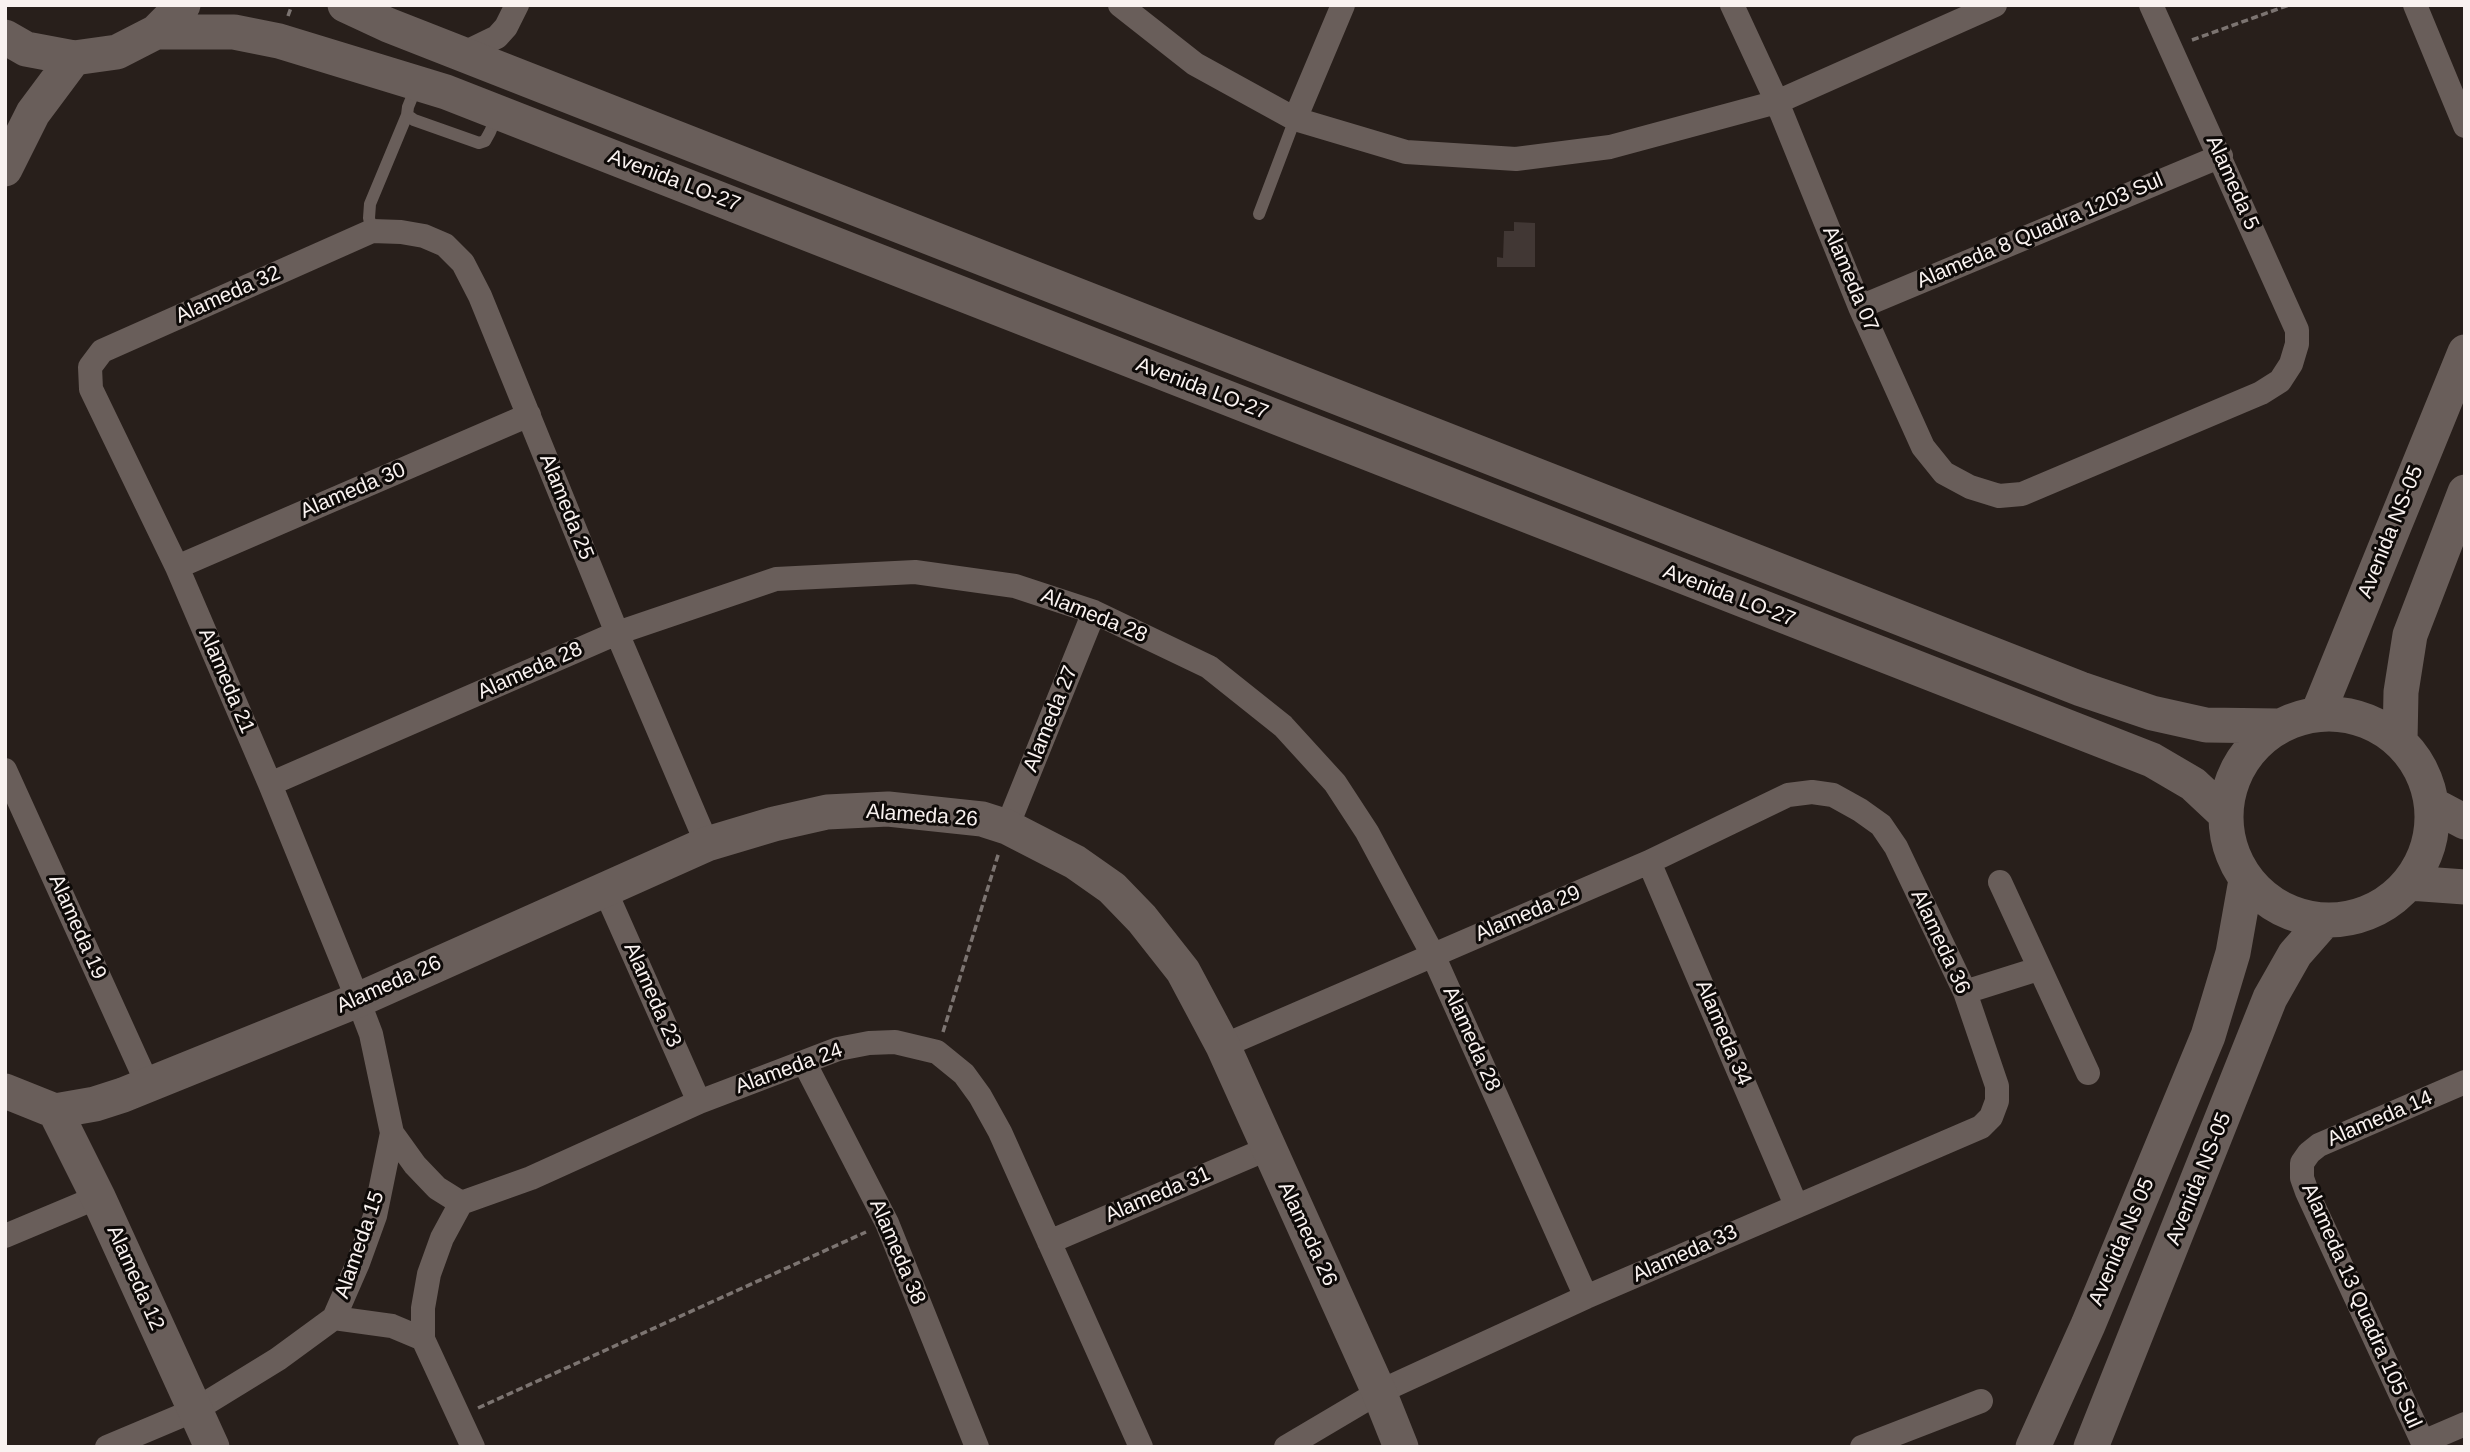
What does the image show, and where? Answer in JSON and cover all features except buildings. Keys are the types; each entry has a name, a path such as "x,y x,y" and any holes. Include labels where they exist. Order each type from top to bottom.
{"street":[{"path":"5,37 26,49 74,58 117,52 156,32 183,5"},
{"name":"Avenida LO-27","path":"345,5 388,25 2081,689 2152,713 2206,725 2278,726"},
{"path":"462,54 497,37 506,27 517,5"},
{"path":"1120,5 1195,64 1295,119 1406,152 1516,159 1610,146 1777,102 1995,5"},
{"path":"1295,119 1343,5"},
{"name":"Alameda 07","path":"1732,5 1777,102 1860,307 1923,447 1944,473 1970,487 1999,496 2022,494"},
{"name":"Alameda 5","path":"2022,494 2261,393 2280,381 2291,364 2297,344 2297,330 2151,5"},
{"path":"2415,5 2465,125"},
{"name":"Avenida LO-27","path":"156,32 234,32 279,41 412,99 498,113 2151,760 2193,784 2224,813"},
{"path":"5,169 33,113 74,58"},
{"name":"Alameda 8 Quadra 1203 Sul","path":"1860,307 2221,156"},
{"name":"Alameda 32","path":"90,367 102,351 372,231"},
{"name":"Alameda 25","path":"372,231 424,236 444,245 463,262 480,296 617,633 707,844"},
{"name":"Avenida NS-05","path":"2318,713 2465,352"},
{"name":"Alameda 21","path":"90,367 91,388 177,567 270,784 358,1000"},
{"name":"Alameda 30","path":"177,567 529,415"},
{"path":"2400,741 2401,692 2410,635 2465,492"},
{"name":"Alameda 28","path":"270,784 617,633 776,579 915,572 1015,586 1094,612 1209,667 1283,726 1335,783 1367,832 1433,955 1586,1297"},
{"name":"Alameda 27","path":"1007,827 1094,612"},
{"path":"2318,713 2362,719 2400,741 2422,770 2433,805 2431,841 2417,874 2409,883 2392,900 2360,916 2325,921 2295,915 2268,901 2246,880 2229,848 2224,813 2231,778 2250,748 2278,726 2318,713"},
{"name":"Alameda 19","path":"5,770 148,1084"},
{"name":"Alameda 29","path":"1223,1046 1649,862 1788,795 1812,792 1833,795"},
{"name":"Alameda 36","path":"1833,795 1881,825 1896,847 1965,992 1997,1086 1997,1101 1991,1117"},
{"path":"2433,805 2465,822"},
{"name":"Alameda 26","path":"55,1111 94,1104 358,1000 707,844 774,824 827,813 888,809 982,819 1007,827 1075,862 1119,896 1142,919 1183,971 1223,1046 1379,1392 1401,1447"},
{"name":"Alameda 34","path":"1649,862 1796,1205"},
{"name":"Avenida Ns 05","path":"2033,1447 2088,1325 2208,1036 2233,953 2246,880"},
{"path":"2000,882 2088,1073"},
{"path":"2409,883 2465,887"},
{"name":"Alameda 23","path":"604,888 699,1102"},
{"name":"Avenida NS-05","path":"2091,1447 2270,998 2295,954 2325,921"},
{"path":"1965,992 2038,969"},
{"name":"Alameda 15","path":"107,1447 195,1410 278,1359 334,1318 358,1263 374,1216 392,1133 372,1034 358,1000"},
{"name":"Alameda 24","path":"461,1203 531,1178 699,1102 838,1049 895,1042 937,1052 964,1074 1000,1132 1141,1447"},
{"name":"Alameda 38","path":"804,1062 887,1223 977,1447"},
{"name":"Alameda 14","path":"2302,1163 2319,1145 2465,1082"},
{"path":"5,1092 55,1111"},
{"name":"Alameda 12","path":"55,1111 99,1197 212,1447"},
{"name":"Alameda 33","path":"1286,1447 1379,1392 1586,1297 1980,1127 1991,1117"},
{"path":"392,1133 415,1165 437,1188 461,1203 442,1238 429,1274 423,1308 423,1339 473,1447"},
{"name":"Alameda 31","path":"1049,1242 1268,1149"},
{"name":"Alameda 13 Quadra 105 Sul","path":"2302,1163 2302,1178 2307,1192 2424,1445"},
{"path":"5,1236 99,1197"},
{"path":"334,1318 392,1326 423,1339"},
{"path":"1862,1447 1980,1401"},
{"path":"2424,1445 2465,1424"}],"lane":[{"path":"372,231 370,204 412,99"},
{"path":"1259,214 1295,119"}],"path":[{"path":"2172,48 2289,5"},
{"path":"937,1052 1007,827"},
{"path":"460,1417 887,1223"}]}
